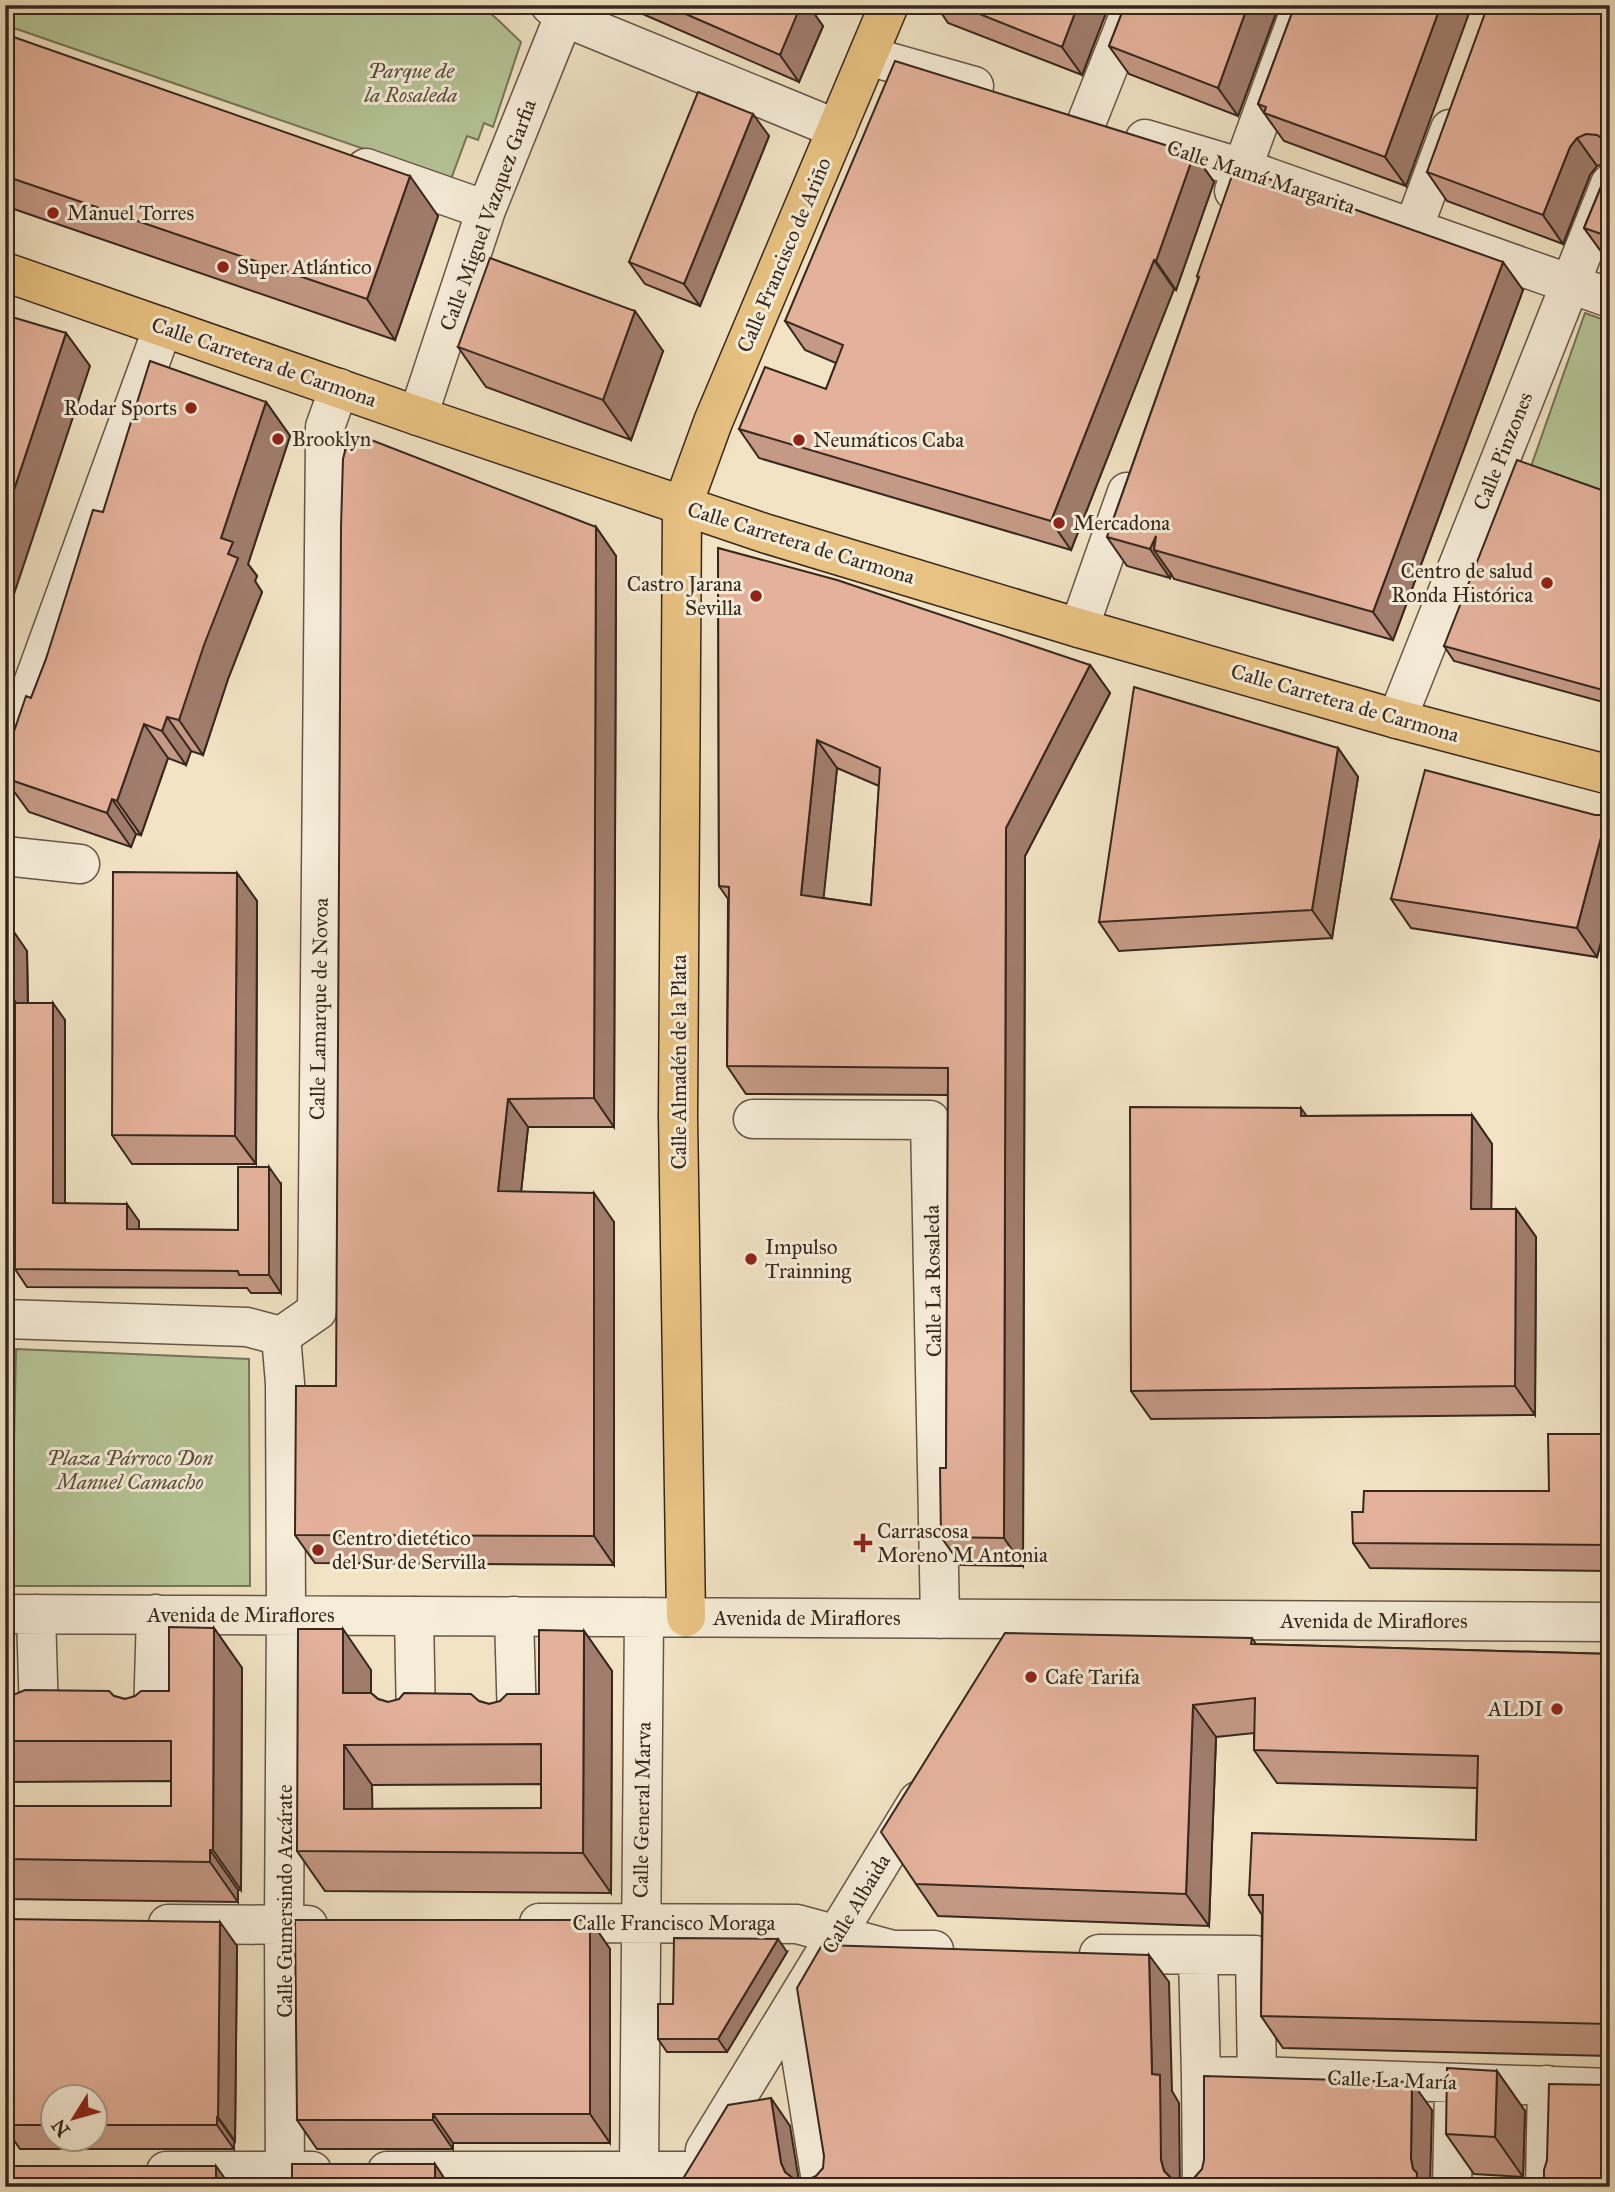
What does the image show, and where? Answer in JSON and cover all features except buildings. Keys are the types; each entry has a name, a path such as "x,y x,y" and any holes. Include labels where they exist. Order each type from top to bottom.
{"main road":[{"name":"Calle Francisco de Ariño","path":"682,506 713,422 889,5"},
{"name":"Calle Carretera de Carmona","path":"5,272 418,416 780,538 1079,628 1397,719 1610,775"},
{"name":"Calle Almadén de la Plata","path":"682,506 678,1116 686,1617"}],"street":[{"path":"1087,121 1133,5"},
{"path":"1223,221 1302,5"},
{"path":"557,10 837,129"},
{"name":"Calle Miguel Vazquez Garfia","path":"418,416 486,210 557,10"},
{"path":"868,56 918,68 1009,97"},
{"path":"1413,229 1463,92"},
{"name":"Calle Mamá Margarita","path":"1048,109 1242,168 1610,298"},
{"path":"330,155 486,210"},
{"name":"Calle Pinzones","path":"1397,719 1610,184"},
{"path":"5,761 163,327"},
{"name":"Calle Lamarque de Novoa","path":"281,1336 317,1311 324,440 325,426 339,388"},
{"path":"1079,628 1140,457"},
{"path":"5,856 80,864"},
{"name":"Calle La Rosaleda","path":"753,1119 930,1121 940,1619"},
{"path":"5,1319 247,1327 281,1336 285,1383 286,1615"},
{"path":"21,1614 39,1714"},
{"name":"Avenida de Miraflores","path":"21,1614 1610,1622"},
{"path":"153,1717 156,1614"},
{"name":"Calle Gumersindo Azcárate","path":"286,1615 286,2179"},
{"path":"414,1616 416,1720"},
{"path":"514,1616 517,1722"},
{"name":"Calle General Marva","path":"639,2171 644,1617"},
{"path":"1007,1654 1028,1619"},
{"name":"Calle Albaida","path":"687,2179 936,1771"},
{"path":"131,1923 339,1925"},
{"name":"Calle Francisco Moraga","path":"504,1923 797,1924 893,1950 962,1951"},
{"path":"1059,1953 1255,1955 1257,2076"},
{"path":"1198,1956 1202,2187"},
{"path":"793,2007 821,2187"},
{"name":"Calle La María","path":"1201,2077 1257,2076 1610,2088"},
{"path":"1452,2187 1454,2082"},
{"path":"1545,2187 1547,2085"},
{"path":"125,2171 286,2179 347,2171 639,2171 687,2179"}],"green space":[{"name":"Parque de la Rosaleda","path":"5,5 480,5 521,42 493,127 484,123 478,140 467,136 451,179 5,25"},
{"path":"1585,313 1610,322 1610,504 1528,475"},
{"name":"Plaza Párroco Don Manuel Camacho","path":"16,1349 249,1359 250,1586 11,1586"}],"place":[{"name":"Manuel Torres","path":"53,213"},
{"name":"Super Atlántico","path":"223,267"},
{"name":"Rodar Sports","path":"191,408"},
{"name":"Brooklyn","path":"278,439"},
{"name":"Neumáticos Caba","path":"799,440"},
{"name":"Mercadona","path":"1059,523"},
{"name":"Centro de salud Ronda Histórica","path":"1547,583"},
{"name":"Castro Jarana Sevilla","path":"756,596"},
{"name":"Impulso Trainning","path":"751,1259"},
{"name":"Carrascosa Moreno M Antonia","path":"863,1543"},
{"name":"Centro dietético del Sur de Servilla","path":"318,1550"},
{"name":"Cafe Tarifa","path":"1031,1677"},
{"name":"ALDI","path":"1557,1709"}]}
